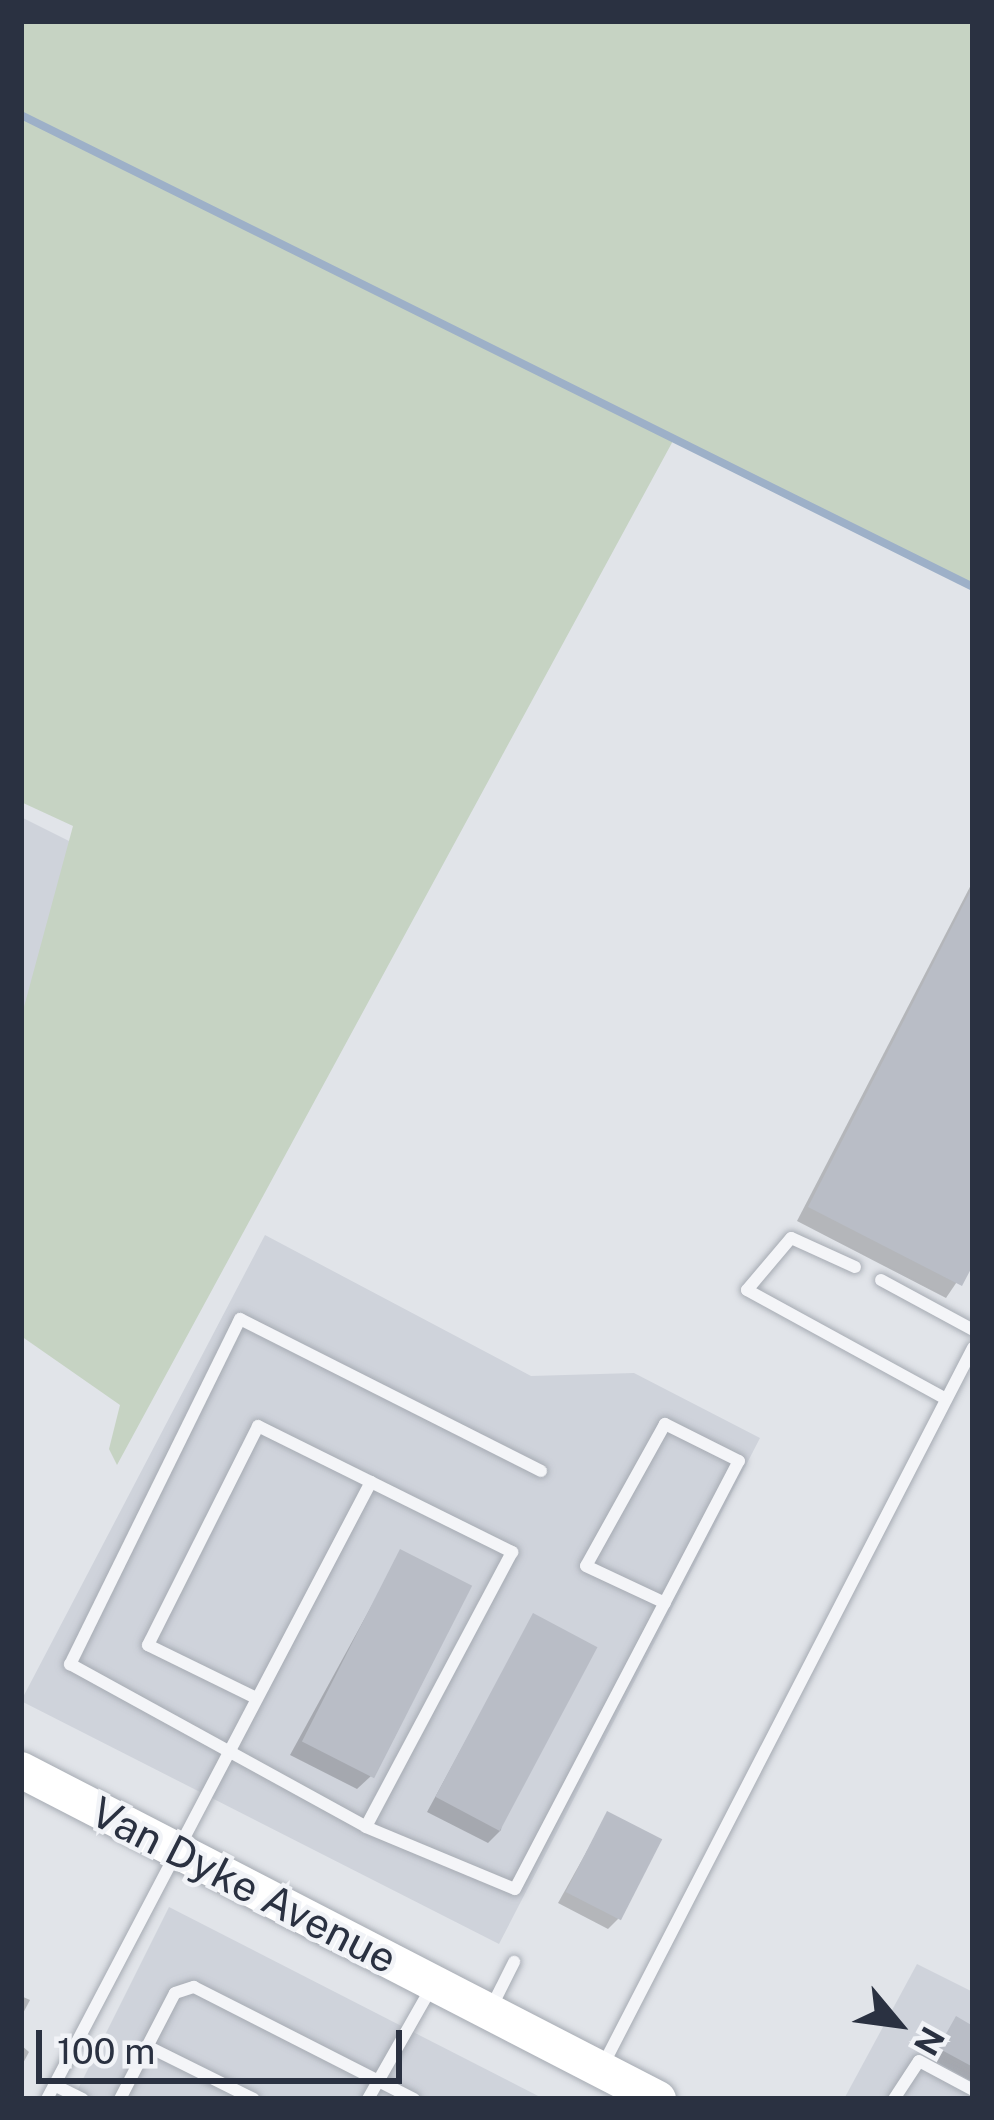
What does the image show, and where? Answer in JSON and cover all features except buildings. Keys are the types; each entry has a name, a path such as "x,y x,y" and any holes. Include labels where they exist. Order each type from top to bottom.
{"main road":[{"name":"Van Dyke Avenue","path":"21,1770 658,2099"}],"lane":[{"path":"855,1267 790,1238 747,1290 946,1399"},
{"path":"881,1280 973,1330"},
{"path":"541,1471 240,1319 70,1664 224,1754 366,1828 515,1889 665,1603 739,1461 665,1424 586,1566 665,1603"},
{"path":"601,2068 973,1348"},
{"path":"254,1697 148,1645 258,1426 512,1552 366,1828"},
{"path":"47,2099 170,1851 371,1482"},
{"path":"490,2011 514,1962"},
{"path":"368,2099 434,1982"},
{"path":"120,2099 175,1993 194,1987 414,2099"},
{"path":"148,2046 254,2099"},
{"path":"894,2099 919,2061 973,2090"},
{"path":"54,2085 83,2099"}],"shaded area":[{"path":"21,817 105,859 21,1024"},
{"path":"265,1235 531,1376 634,1373 760,1438 499,1944 21,1701"},
{"path":"169,1907 544,2099 73,2099"},
{"path":"917,1964 973,1992 973,2099 844,2099"}],"green space":[{"path":"21,21 973,21 973,587 674,439 117,1465 109,1449 120,1405 21,1336 21,1018 73,826 21,802"}],"waterway":[{"path":"21,115 973,587"}]}
